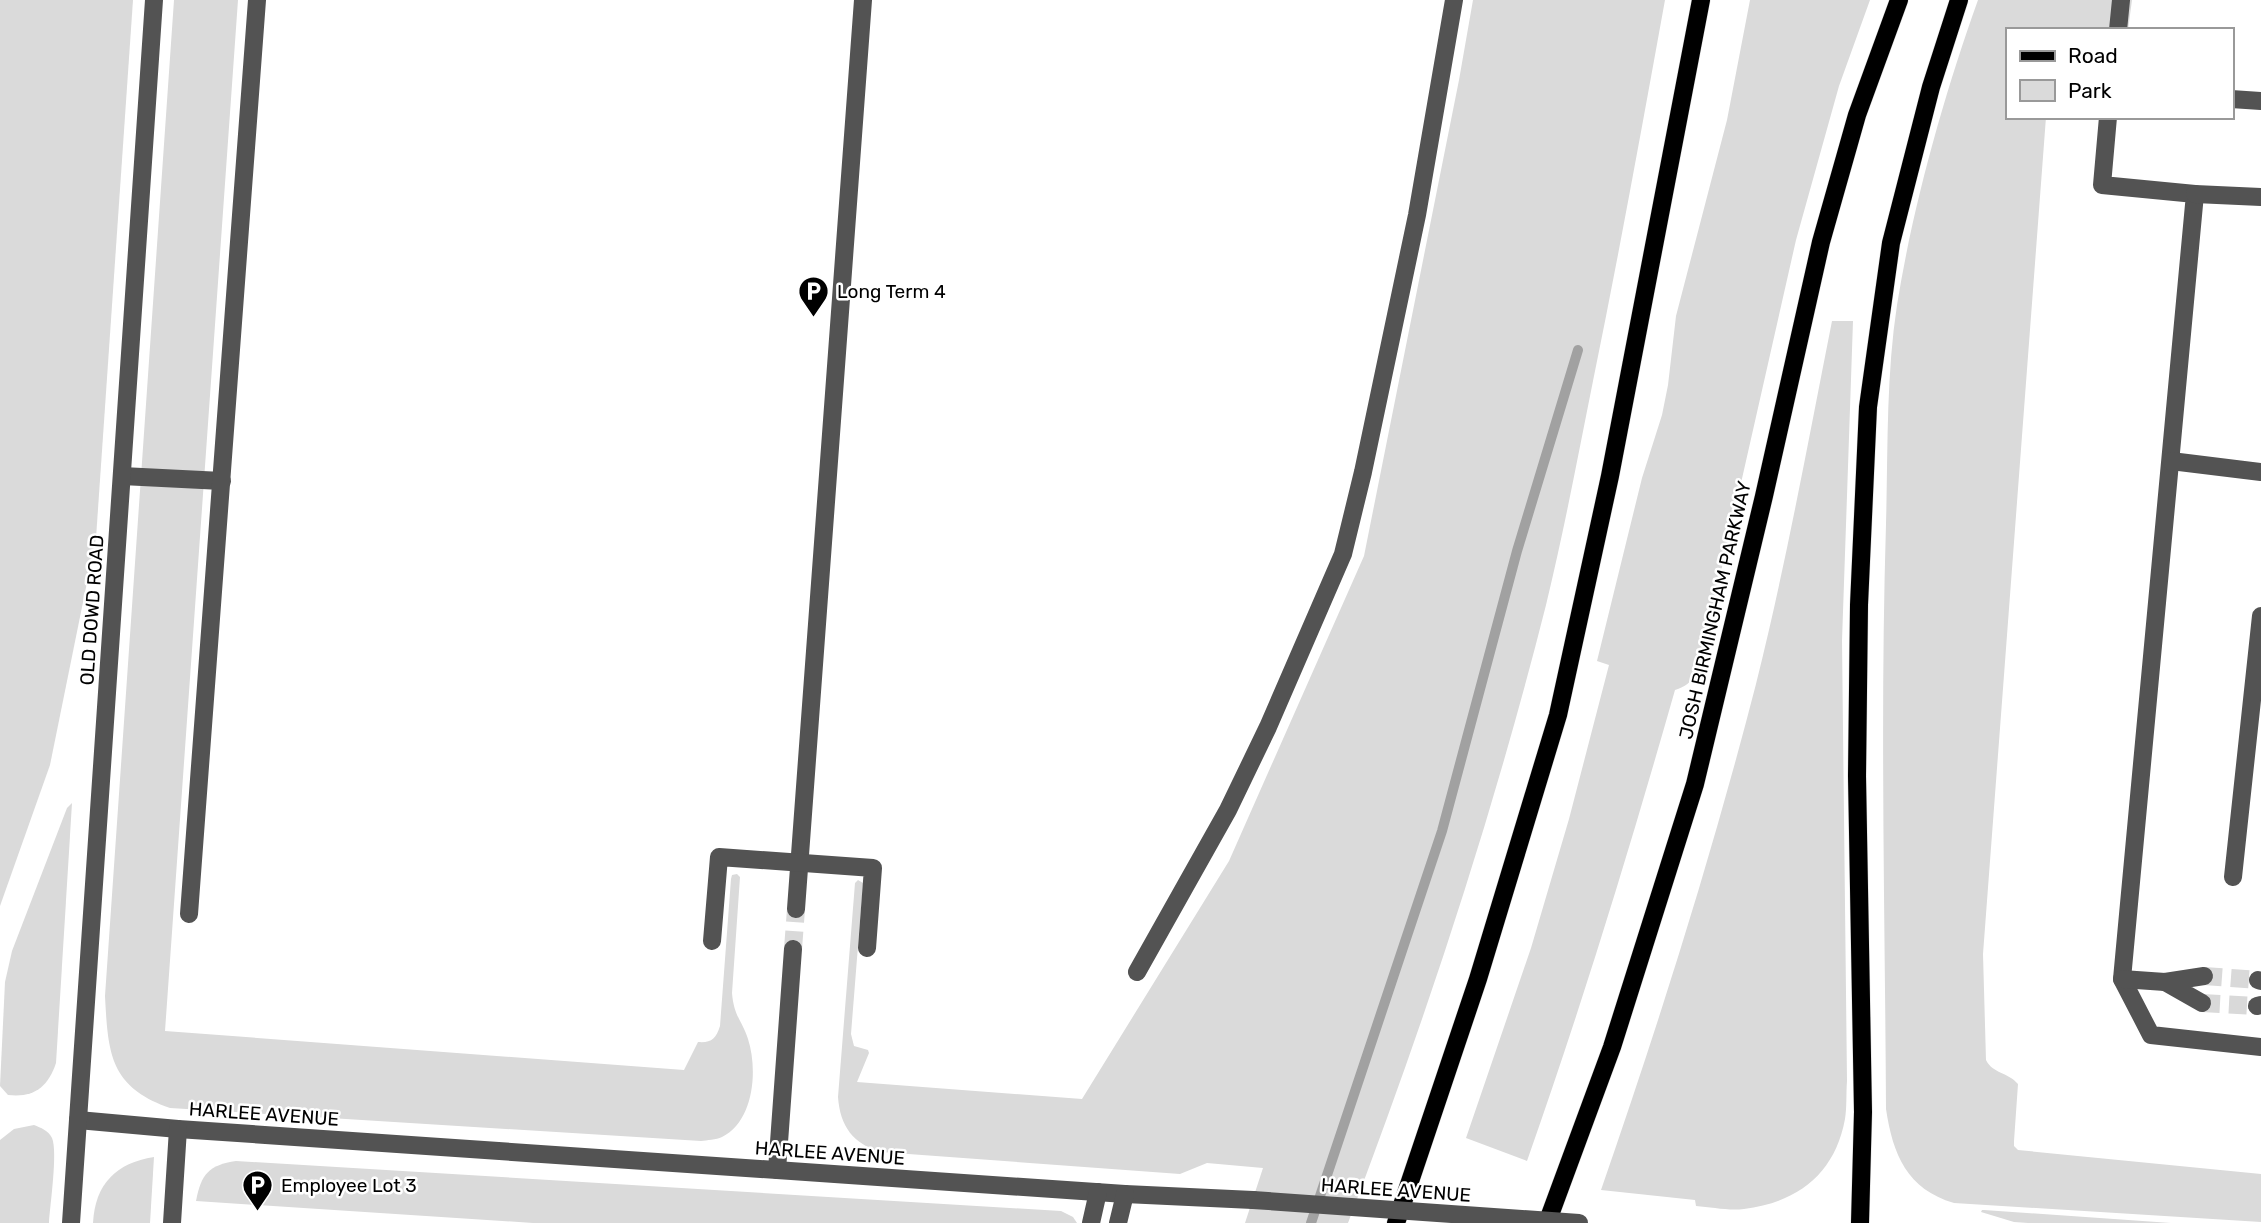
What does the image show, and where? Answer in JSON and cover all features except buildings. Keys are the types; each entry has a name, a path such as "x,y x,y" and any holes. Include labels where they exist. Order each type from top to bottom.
{"main road":[{"path":"1396,1223 1478,979 1558,715 1611,476 1700,0"},
{"name":"JOSH BIRMINGHAM PARKWAY","path":"1547,1223 1612,1047 1695,784 1821,242 1857,115 1899,0"},
{"path":"1860,1223 1863,1112 1857,776 1859,605 1868,407 1891,243 1931,87 1959,0"}],"street":[{"name":"OLD DOWD ROAD","path":"71,1223 154,0"},
{"path":"189,914 257,0"},
{"path":"796,909 863,0"},
{"path":"1137,972 1228,810 1268,727 1343,554 1415,227 1454,0"},
{"path":"2118,28 2121,0"},
{"path":"2233,99 2261,101"},
{"path":"2108,119 2102,185 2261,197"},
{"path":"2195,194 2122,979 2151,1035 2261,1047"},
{"path":"2171,461 2261,472"},
{"path":"122,476 222,481"},
{"path":"2233,877 2261,616"},
{"path":"712,941 719,857 873,868 867,948"},
{"path":"777,1170 793,949"},
{"path":"2122,979 2165,982 2204,976"},
{"path":"2165,982 2202,1003"},
{"name":"HARLEE AVENUE","path":"78,1120 1125,1194 1253,1200 1579,1223"},
{"path":"172,1218 178,1129"},
{"path":"1091,1223 1098,1192"},
{"path":"1118,1223 1125,1194"}],"green space":[{"path":"0,0 133,0 96,538 50,765 0,906"},
{"path":"174,0 238,0 165,1031 684,1070 698,1042 712,1039 720,1026 731,879 732,875 737,874 740,877 732,993 751,1051 753,1079 751,1094 741,1119 722,1137 701,1141 170,1108 135,1090 116,1066 108,1035 105,996"},
{"path":"1473,0 1665,0 1612,286 1546,605 1504,762 1456,917 1404,1071 1348,1223 1245,1223 1263,1168 1207,1163 1180,1174 881,1152 871,1149 856,1139 845,1125 838,1097 855,883 858,880 863,883 851,1034 854,1046 868,1050 869,1053 857,1082 1082,1099 1229,861 1364,556"},
{"path":"1750,0 1870,0 1839,86 1796,240 1703,651 1692,680 1675,690 1605,926 1527,1161 1466,1138 1531,948 1569,819 1609,665 1597,661 1642,478 1662,415 1676,316 1727,120"},
{"path":"1978,0 2132,0 2128,28 2006,28 2006,119 2046,119 1983,954 1986,1060 1993,1068 2018,1084 2014,1146 2018,1150 2261,1174 2261,1222 1954,1203 1938,1197 1914,1179 1905,1168 1893,1141 1886,1109 1883,743 1891,359 1904,267 1921,190 1953,74"},
{"path":"1832,321 1853,321 1842,641 1847,1081 1846,1114 1840,1138 1833,1155 1811,1182 1782,1200 1764,1205 1720,1209 1696,1206 1695,1200 1601,1190 1684,939 1739,748 1777,594"},
{"path":"72,803 56,1063 49,1079 33,1093 8,1095 0,1086 5,982 12,951 67,808"},
{"path":"34,1125 48,1133 54,1145 49,1223 0,1223 0,1140 14,1129"},
{"path":"154,1157 150,1223 93,1223 98,1197 110,1178 129,1164"},
{"path":"236,1161 1061,1211 1073,1217 1077,1223 533,1223 196,1201 208,1172 219,1165"},
{"path":"1981,1212 2171,1223 2028,1223 2014,1222"}],"waterway":[{"path":"1311,1223 1442,831 1517,551 1578,350"}],"tunnel":[{"path":"793,949 796,909"},
{"path":"2204,976 2258,980"},
{"path":"2202,1003 2257,1006"}],"place":[{"name":"Long Term 4","path":"814,318"},
{"name":"Employee Lot 3","path":"258,1212"}]}
